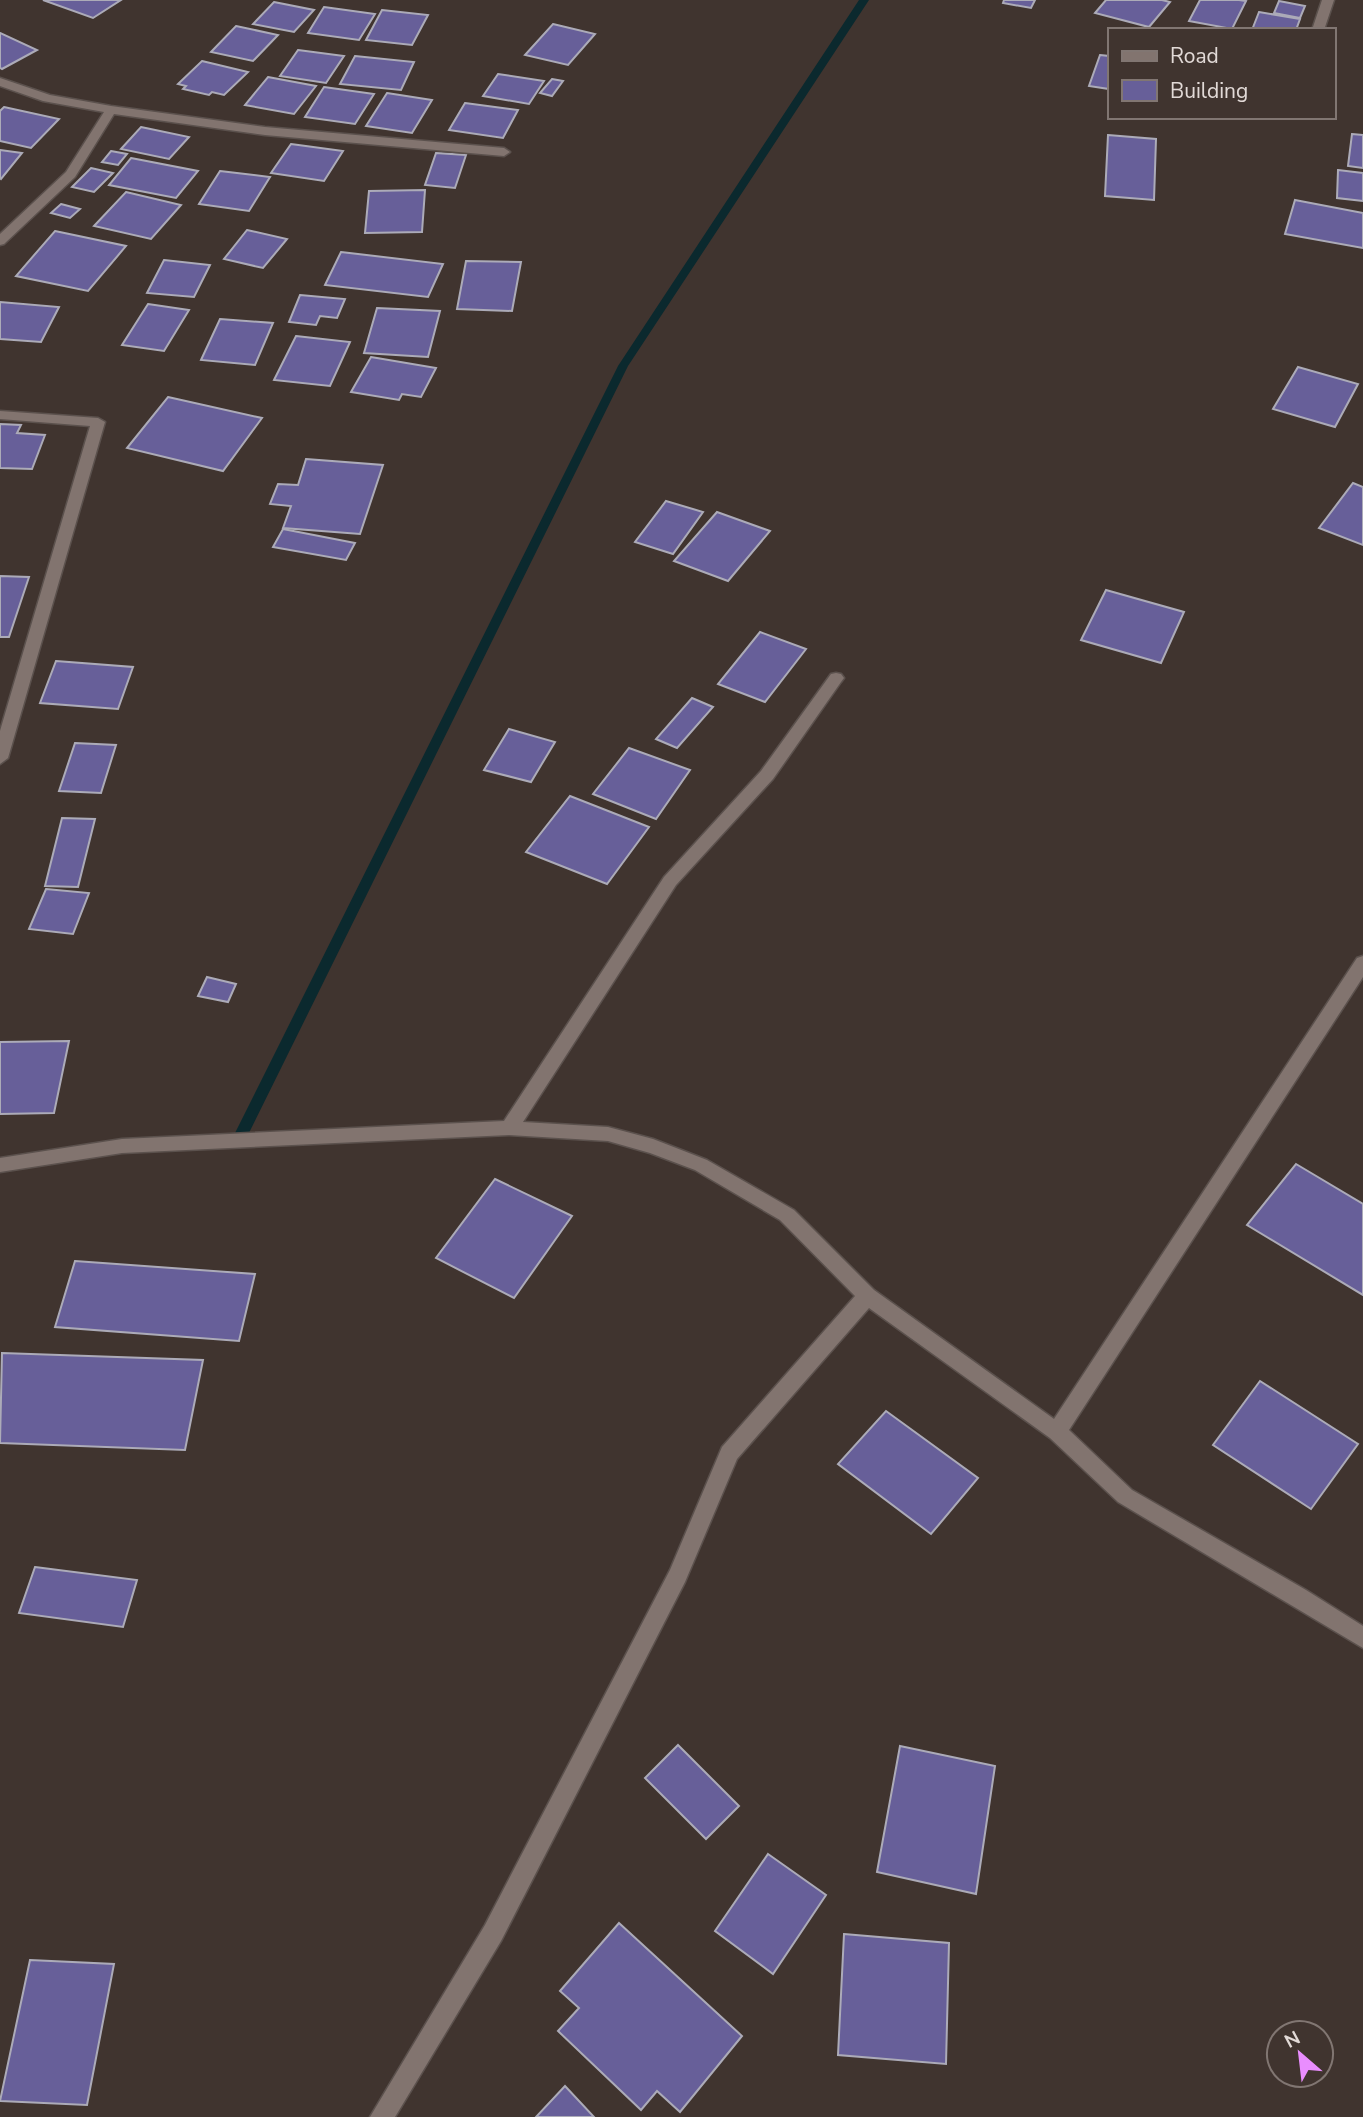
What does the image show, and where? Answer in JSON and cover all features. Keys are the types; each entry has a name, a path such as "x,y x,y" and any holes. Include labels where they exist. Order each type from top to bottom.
{"street":[{"path":"1319,28 1328,0"},
{"path":"0,82 47,98 111,110 265,131 505,152"},
{"path":"0,241 71,174 111,110"},
{"path":"0,415 98,422 0,758"},
{"path":"509,1128 670,881 768,775 836,678"},
{"path":"1057,1432 1363,963"},
{"path":"0,1166 122,1146 509,1128 608,1134 653,1146 701,1165 787,1215 867,1296 1057,1432 1125,1496 1299,1597 1363,1638"},
{"path":"382,2117 493,1933 678,1575 729,1453 867,1296"}],"building":[{"path":"43,0 121,0 93,18"},
{"path":"1004,0 1035,0 1031,8 1003,3"},
{"path":"1106,0 1170,2 1149,27 1095,13"},
{"path":"1200,0 1246,1 1232,28 1189,21"},
{"path":"1279,1 1305,6 1300,18 1274,13"},
{"path":"274,2 314,10 294,32 253,24"},
{"path":"324,7 375,14 359,40 308,33"},
{"path":"382,10 428,15 412,45 366,40"},
{"path":"1259,12 1300,19 1297,28 1253,28"},
{"path":"553,24 595,34 568,65 525,55"},
{"path":"236,26 278,35 253,61 211,52"},
{"path":"0,33 37,50 2,69"},
{"path":"298,50 344,56 326,83 280,76"},
{"path":"1100,55 1108,56 1108,89 1089,86"},
{"path":"355,56 414,62 401,90 340,84"},
{"path":"202,61 248,72 224,95 212,92 209,95 183,89 186,86 178,84"},
{"path":"498,74 544,81 529,104 483,96"},
{"path":"268,77 316,86 294,114 245,105"},
{"path":"552,79 563,81 552,96 540,93"},
{"path":"324,87 374,94 355,124 305,117"},
{"path":"387,93 432,100 412,133 366,126"},
{"path":"465,103 518,110 503,138 449,130"},
{"path":"4,107 59,119 31,148 0,141 0,111"},
{"path":"141,127 189,137 169,159 121,149"},
{"path":"1352,134 1363,135 1363,168 1348,166"},
{"path":"1108,135 1156,139 1154,200 1105,196"},
{"path":"291,144 343,151 324,181 271,173"},
{"path":"0,150 22,153 1,179 0,178"},
{"path":"111,151 127,154 118,165 102,162"},
{"path":"436,153 466,155 455,188 425,185"},
{"path":"131,158 198,171 176,198 109,185"},
{"path":"91,168 113,173 94,192 72,187"},
{"path":"1338,170 1363,173 1363,201 1337,198"},
{"path":"220,171 270,177 249,211 199,204"},
{"path":"425,190 422,232 365,233 369,191"},
{"path":"126,192 181,205 151,239 94,226"},
{"path":"1295,200 1363,213 1363,248 1285,234"},
{"path":"61,204 80,209 70,218 51,213"},
{"path":"247,230 287,239 263,268 224,259"},
{"path":"55,231 126,246 88,291 16,276"},
{"path":"341,252 443,264 428,297 325,285"},
{"path":"164,260 210,265 194,297 147,293"},
{"path":"466,261 521,262 512,311 457,309"},
{"path":"300,295 345,299 337,318 320,316 316,325 289,322"},
{"path":"0,302 59,307 41,342 0,339"},
{"path":"148,304 189,310 164,351 122,345"},
{"path":"377,308 440,311 428,357 364,353"},
{"path":"220,319 273,323 255,365 201,360"},
{"path":"296,336 350,342 330,386 274,380"},
{"path":"371,357 436,368 421,397 402,394 399,400 351,392"},
{"path":"1298,367 1358,384 1335,427 1273,409"},
{"path":"168,397 262,418 223,471 127,448"},
{"path":"0,424 21,425 17,433 45,435 32,469 0,468"},
{"path":"306,459 383,465 360,534 283,528 291,506 270,504 278,484 298,485"},
{"path":"1353,483 1363,487 1363,545 1319,528"},
{"path":"666,501 703,512 673,554 635,542"},
{"path":"717,512 770,531 728,581 674,561"},
{"path":"283,529 355,543 346,560 273,547"},
{"path":"0,576 29,577 9,637 0,637"},
{"path":"1106,590 1184,612 1161,663 1081,640"},
{"path":"760,632 806,649 765,702 718,684"},
{"path":"56,661 133,667 118,709 40,703"},
{"path":"692,698 713,707 677,748 656,739"},
{"path":"509,729 555,742 531,782 484,770"},
{"path":"75,743 116,745 101,793 59,791"},
{"path":"629,748 690,770 656,819 593,794"},
{"path":"570,796 649,827 607,884 526,852"},
{"path":"62,818 95,819 78,887 45,886"},
{"path":"46,889 89,893 73,934 29,929"},
{"path":"207,977 236,984 228,1002 198,996"},
{"path":"69,1041 54,1113 0,1114 0,1042"},
{"path":"1296,1164 1363,1204 1363,1295 1247,1225"},
{"path":"495,1179 572,1216 514,1298 436,1258"},
{"path":"75,1261 255,1274 239,1341 55,1327"},
{"path":"2,1353 203,1360 185,1450 0,1443"},
{"path":"1260,1381 1358,1444 1311,1509 1213,1445"},
{"path":"886,1411 978,1478 931,1534 838,1464"},
{"path":"35,1567 137,1580 123,1627 19,1613"},
{"path":"678,1745 739,1806 706,1839 645,1778"},
{"path":"900,1746 995,1766 976,1894 877,1872"},
{"path":"768,1854 826,1895 773,1974 715,1931"},
{"path":"619,1923 742,2036 680,2112 657,2091 641,2110 558,2031 579,2008 560,1991"},
{"path":"844,1934 949,1943 946,2064 838,2055"},
{"path":"30,1960 114,1964 87,2105 0,2101"},
{"path":"565,2086 594,2117 536,2117"}],"waterway":[{"path":"240,1137 623,366 864,0"}]}
